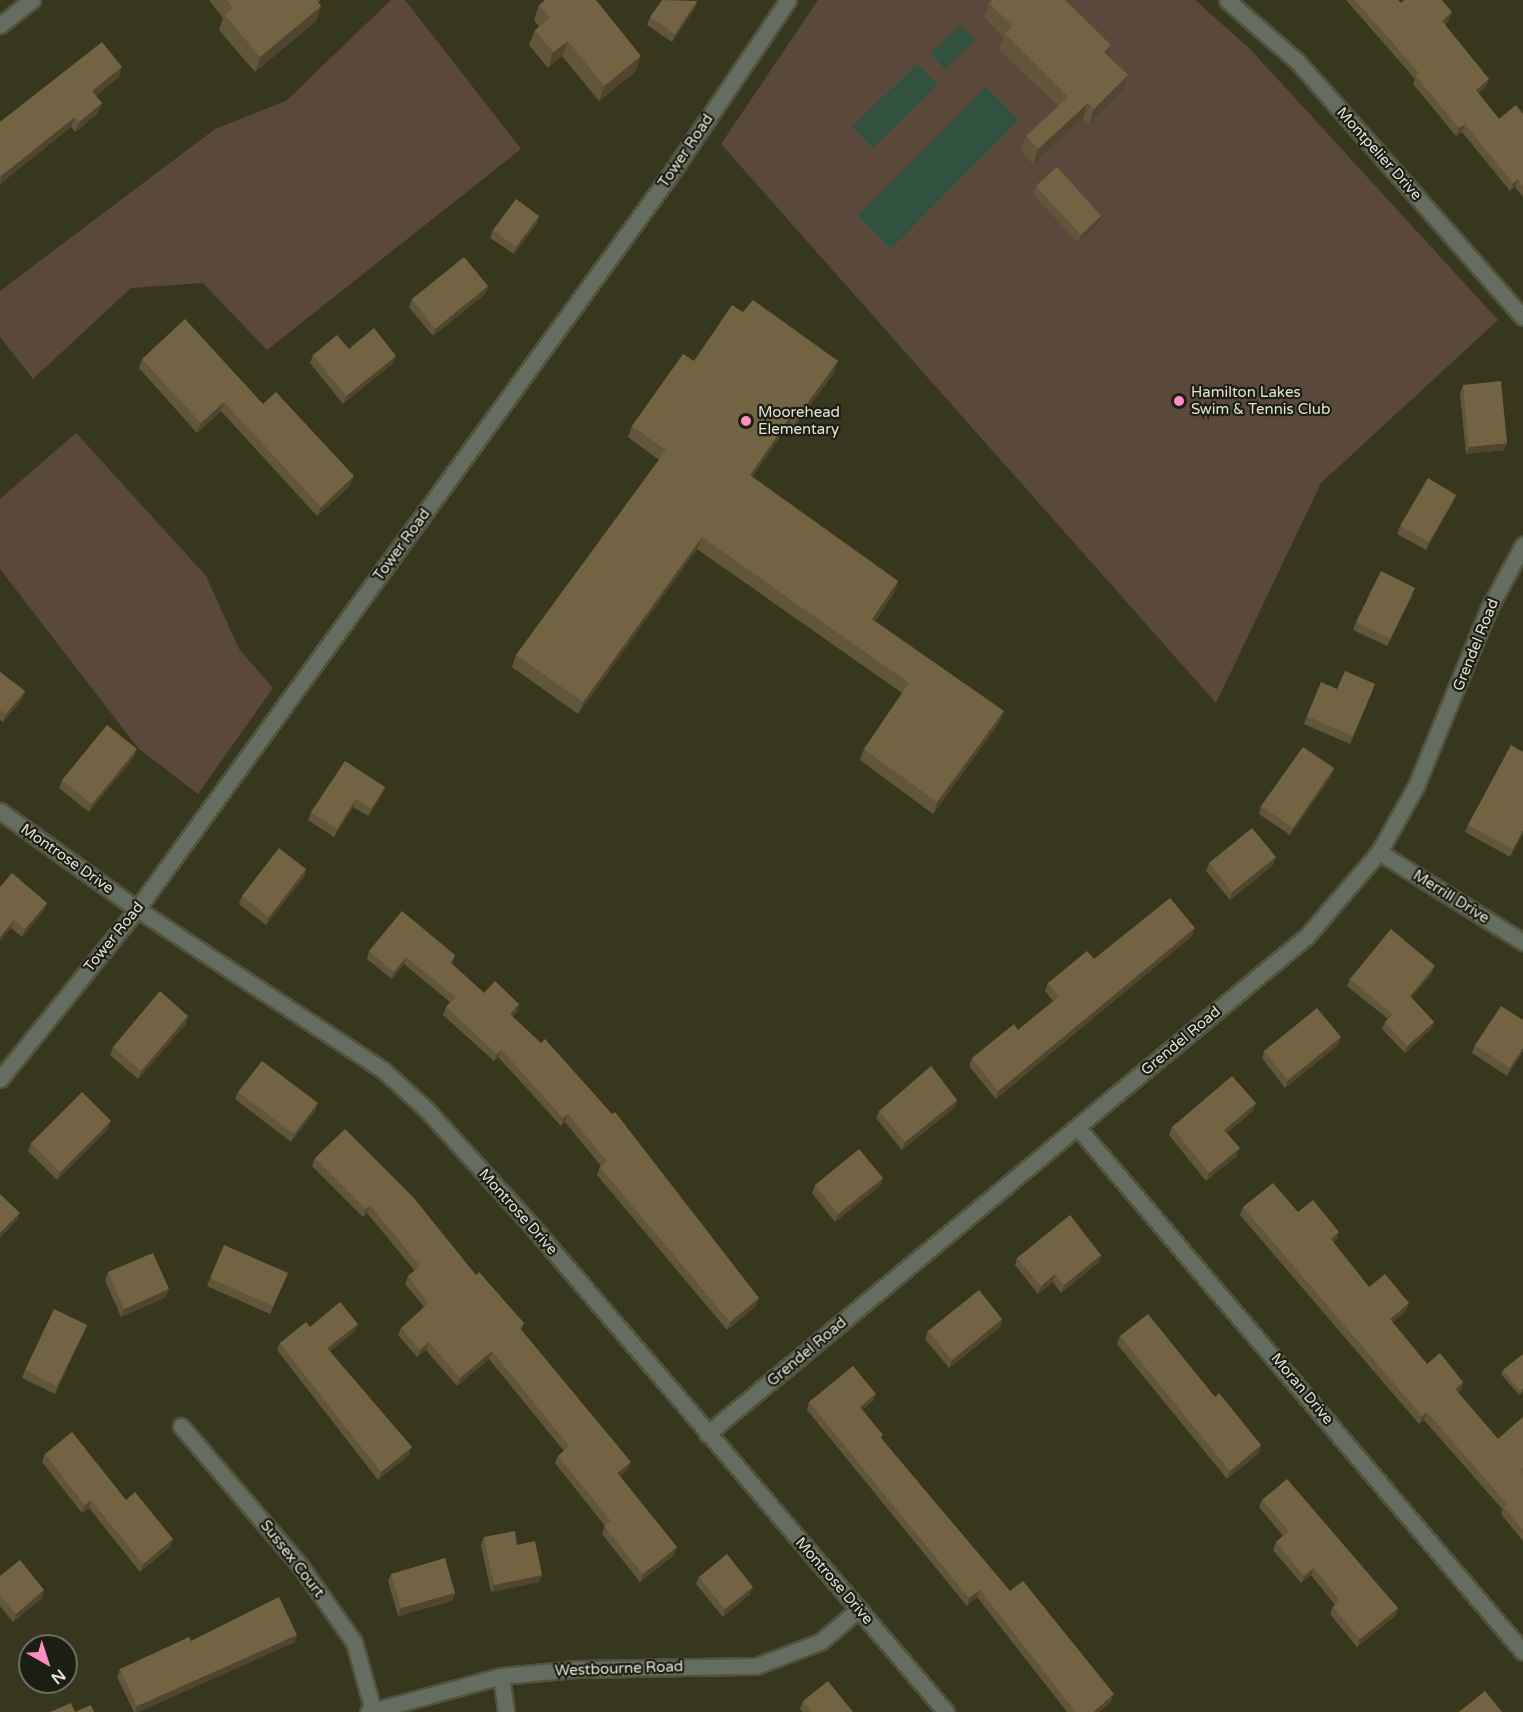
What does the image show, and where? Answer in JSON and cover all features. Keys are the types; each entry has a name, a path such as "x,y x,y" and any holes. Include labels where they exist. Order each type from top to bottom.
{"street":[{"path":"0,25 32,0"},
{"name":"Tower Road","path":"0,1078 137,909 670,175 788,0"},
{"name":"Montpelier Drive","path":"1227,0 1297,61 1523,317"},
{"name":"Grendel Road","path":"707,1434 1078,1128 1306,936 1379,852 1416,786 1489,608 1523,545"},
{"name":"Montrose Drive","path":"0,811 137,909 383,1070 417,1101 532,1226 946,1712"},
{"name":"Merrill Drive","path":"1379,852 1523,942"},
{"name":"Moran Drive","path":"1078,1128 1523,1652"},
{"name":"Sussex Court","path":"181,1426 299,1564 354,1642 370,1711"},
{"name":"Westbourne Road","path":"370,1711 501,1676 577,1669 756,1666 820,1642 859,1609"},
{"path":"501,1676 506,1712"}],"shaded area":[{"path":"391,0 405,0 521,149 267,350 203,283 131,288 33,379 0,337 0,291 215,129 286,101"},
{"name":"Hamilton Lakes Swim & Tennis Club","path":"818,0 1195,0 1250,49 1498,320 1321,483 1216,703 721,144"},
{"path":"960,25 975,40 945,69 930,53"},
{"path":"917,64 938,84 873,148 852,127"},
{"path":"986,87 1019,120 891,249 858,216"},
{"path":"76,433 206,576 239,649 273,688 198,794 138,748 0,569 0,499"}],"building":[{"path":"227,0 316,0 321,6 260,57 225,15 233,8"},
{"path":"545,0 596,0 641,56 604,86 568,41 553,52 535,30 550,18 539,5"},
{"path":"662,0 697,1 675,34 650,17"},
{"path":"992,0 1065,0 1111,45 1104,52 1128,75 1094,109 1088,103 1038,149 1026,136 1068,97 1005,34 1013,26 989,3"},
{"path":"1355,0 1398,0 1401,3 1404,0 1442,0 1452,12 1442,21 1489,79 1476,90 1499,119 1516,105 1523,114 1523,186 1518,179 1513,183 1465,124 1459,128 1416,76 1419,73"},
{"path":"102,42 122,67 92,91 102,103 79,122 75,117 1,176 0,122"},
{"path":"1057,167 1101,216 1081,235 1036,186"},
{"path":"516,199 539,216 516,247 493,230"},
{"path":"464,257 488,286 435,329 412,299"},
{"path":"753,300 838,361 798,416 793,413 750,475 898,581 872,619 1004,711 937,802 864,749 909,683 702,537 583,702 516,655 666,450 632,426 683,354 694,361 732,305 743,312"},
{"path":"185,319 263,404 276,392 354,476 321,507 224,402 201,423 142,359"},
{"path":"374,328 396,356 346,396 313,355 337,335 349,349"},
{"path":"1501,381 1507,443 1469,447 1463,385"},
{"path":"1428,478 1456,495 1429,542 1400,526"},
{"path":"1381,571 1415,588 1390,639 1356,622"},
{"path":"1345,671 1375,684 1353,736 1307,716 1321,682 1337,689"},
{"path":"0,672 25,691 6,714 0,710"},
{"path":"107,725 137,749 92,804 62,780"},
{"path":"1511,745 1523,752 1523,830 1513,849 1468,825"},
{"path":"1303,747 1334,768 1293,828 1261,806"},
{"path":"345,761 385,787 371,809 356,799 337,829 311,812"},
{"path":"1252,828 1276,857 1232,892 1209,863"},
{"path":"279,848 306,869 269,917 242,896"},
{"path":"12,873 47,903 25,929 14,920 0,937 0,887"},
{"path":"1170,898 1195,928 998,1091 972,1058 1014,1024 1018,1030 1059,997 1048,983 1087,951 1094,959"},
{"path":"402,911 455,955 450,962 484,993 495,981 519,1004 510,1014 541,1043 545,1039 612,1114 615,1112 759,1298 730,1322 600,1167 607,1161 568,1114 563,1118 501,1049 497,1054 446,1007 456,997 406,957 394,972 369,951"},
{"path":"1391,929 1435,966 1410,996 1434,1022 1407,1046 1385,1022 1393,1014 1350,979"},
{"path":"160,991 188,1016 141,1071 113,1047"},
{"path":"1501,1006 1523,1020 1523,1048 1510,1068 1475,1045"},
{"path":"1317,1008 1341,1037 1288,1080 1264,1051"},
{"path":"262,1061 318,1103 294,1134 238,1092"},
{"path":"931,1066 957,1100 905,1142 879,1111"},
{"path":"1232,1076 1256,1103 1224,1130 1240,1148 1209,1173 1172,1127"},
{"path":"82,1092 111,1121 60,1172 31,1143"},
{"path":"345,1129 413,1197 476,1275 479,1272 524,1323 519,1327 631,1462 617,1473 677,1547 643,1574 604,1526 611,1521 558,1456 569,1446 492,1351 460,1378 429,1342 420,1350 401,1328 429,1303 408,1276 420,1266 370,1205 366,1209 315,1158"},
{"path":"859,1149 883,1178 838,1214 815,1185"},
{"path":"1273,1183 1298,1212 1313,1200 1339,1232 1331,1239 1369,1287 1385,1274 1409,1303 1390,1319 1427,1364 1440,1353 1463,1382 1455,1389 1498,1439 1523,1417 1523,1468 1520,1470 1523,1473 1523,1530 1504,1507 1507,1504 1427,1412 1422,1416 1243,1207"},
{"path":"0,1194 20,1213 0,1233"},
{"path":"1070,1215 1101,1255 1064,1285 1055,1274 1041,1286 1017,1258"},
{"path":"224,1245 288,1273 273,1306 210,1278"},
{"path":"153,1253 169,1289 124,1309 108,1272"},
{"path":"979,1290 1002,1319 952,1360 928,1331"},
{"path":"340,1302 358,1324 327,1348 412,1447 381,1472 280,1343 306,1322 310,1327"},
{"path":"54,1309 87,1325 57,1386 25,1370"},
{"path":"1148,1314 1215,1397 1219,1393 1261,1445 1230,1471 1120,1336"},
{"path":"1523,1354 1523,1389 1520,1391 1503,1370"},
{"path":"853,1366 876,1394 860,1407 883,1435 880,1437 1010,1591 1023,1581 1114,1694 1093,1712 1076,1712 980,1590 969,1598 809,1402"},
{"path":"72,1432 126,1500 135,1492 173,1539 143,1564 91,1500 85,1505 45,1454"},
{"path":"1287,1479 1398,1608 1360,1639 1333,1607 1340,1601 1314,1568 1304,1576 1276,1542 1289,1531 1262,1500"},
{"path":"515,1531 517,1545 535,1541 542,1575 494,1585 484,1537"},
{"path":"727,1554 753,1587 725,1609 699,1577"},
{"path":"445,1558 455,1593 401,1608 391,1574"},
{"path":"20,1560 44,1590 16,1614 0,1595 0,1576"},
{"path":"279,1597 297,1635 137,1706 120,1669 189,1637 191,1641"},
{"path":"828,1681 853,1712 812,1712 803,1701"},
{"path":"1485,1691 1502,1712 1459,1712"},
{"path":"71,1703 75,1712 50,1712"},
{"path":"91,1705 94,1712 75,1712"}],"place":[{"name":"Hamilton Lakes Swim & Tennis Club","path":"1179,401"},
{"name":"Moorehead Elementary","path":"746,421"}]}
